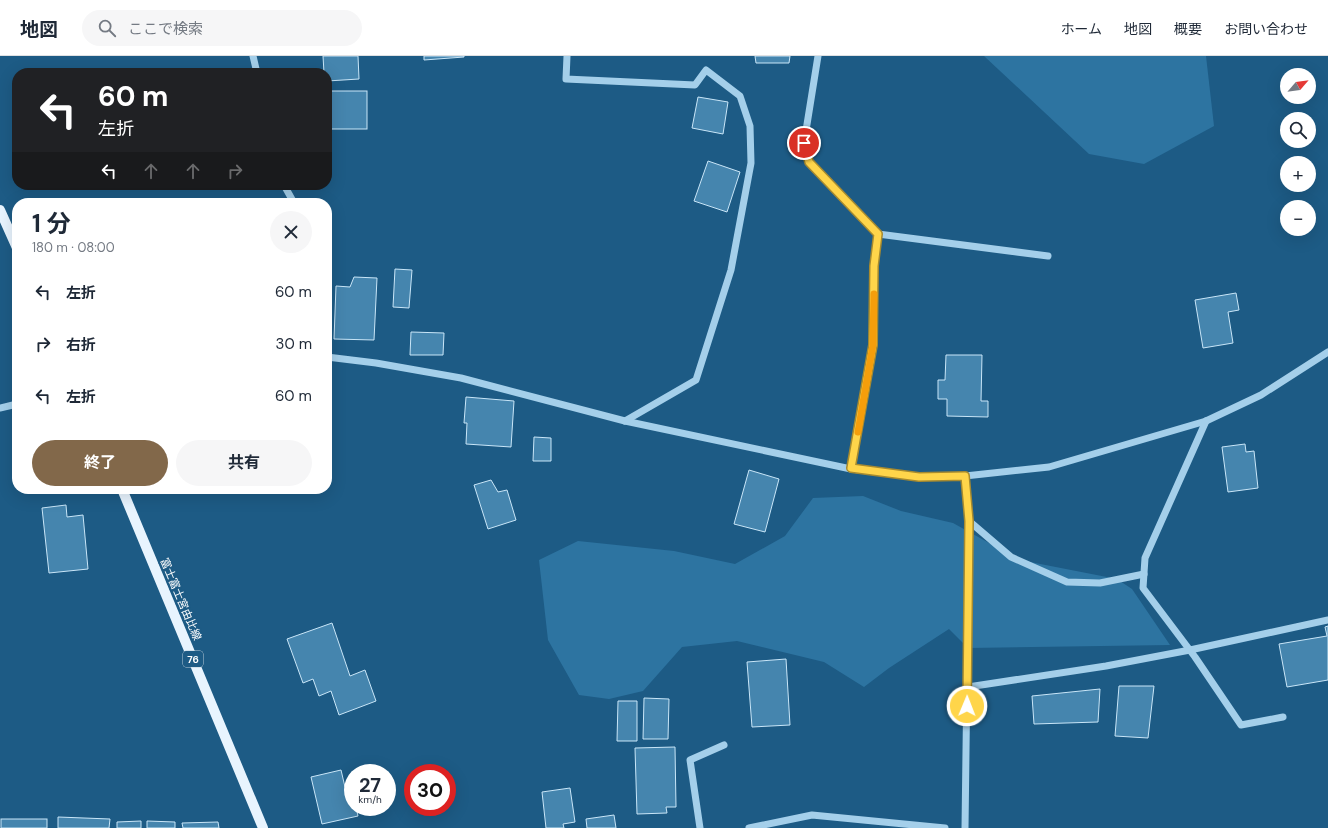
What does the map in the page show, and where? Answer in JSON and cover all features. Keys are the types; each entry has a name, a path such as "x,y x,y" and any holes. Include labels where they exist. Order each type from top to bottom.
{"main road":[{"path":"1,217 12,238"},
{"name":"富士富士宮由比線","path":"124,494 263,828"}],"street":[{"path":"253,56 256,68"},
{"path":"567,56 566,79 695,85 706,70 740,96 750,126 751,163 731,270 696,380 625,421"},
{"path":"818,56 804,143 809,162 878,234 1048,256"},
{"path":"851,468 873,345 874,266 878,234"},
{"path":"332,358 376,363 461,378 625,421 851,468 919,477 965,476 1049,467 1206,421 1260,395 1328,352"},
{"path":"0,408 12,405"},
{"path":"1206,421 1145,558 1143,588 1190,650 1241,725 1283,717"},
{"path":"965,476 969,521 965,828"},
{"path":"969,521 1011,557 1066,582 1100,583 1144,574"},
{"path":"968,687 1106,666 1190,650 1328,620"},
{"path":"700,828 690,760 724,745"},
{"path":"749,828 812,815 945,828"}],"shaded area":[{"path":"984,56 1206,56 1214,126 1144,164 1089,154"},
{"path":"863,496 901,511 953,523 1020,560 1117,579 1132,589 1170,645 968,648 949,629 889,668 864,687 824,662 737,641 682,647 643,691 609,699 579,695 548,640 539,560 578,541 674,551 735,564 785,536 813,498"}],"building":[{"path":"323,56 358,56 359,79 332,81 332,68 324,68"},
{"path":"424,56 464,56 464,57 424,60"},
{"path":"755,56 790,56 789,63 756,63"},
{"path":"332,91 367,91 367,129 332,129"},
{"path":"698,97 728,102 723,134 692,128"},
{"path":"708,161 740,172 727,212 694,201"},
{"path":"395,269 412,270 409,308 393,307"},
{"path":"354,277 377,278 374,340 334,339 336,286 350,287"},
{"path":"1236,293 1239,310 1228,312 1233,343 1203,348 1195,300"},
{"path":"411,332 444,333 443,355 410,355"},
{"path":"946,355 982,355 981,401 988,401 988,417 947,416 947,399 938,399 938,380 945,380"},
{"path":"466,397 514,401 511,447 466,444 467,423 464,423"},
{"path":"534,437 551,438 551,461 533,461"},
{"path":"1245,444 1246,452 1254,451 1258,488 1228,492 1222,447"},
{"path":"749,470 779,479 765,532 734,524"},
{"path":"491,480 498,492 507,490 516,520 488,529 474,485"},
{"path":"66,505 67,517 83,515 88,569 49,573 42,508"},
{"path":"332,623 350,676 365,670 376,701 339,715 331,691 319,696 313,679 303,683 287,639"},
{"path":"1328,626 1328,680 1287,687 1279,644 1327,636 1325,627"},
{"path":"786,659 790,725 752,727 747,662"},
{"path":"1119,686 1154,686 1148,738 1115,736"},
{"path":"1100,689 1098,722 1034,724 1032,696"},
{"path":"644,698 669,699 668,739 643,739"},
{"path":"618,701 637,701 637,741 617,741"},
{"path":"675,747 676,807 666,807 667,813 637,814 635,748"},
{"path":"341,770 344,783 344,816 358,816 322,824 311,777"},
{"path":"570,788 575,822 563,824 564,828 546,828 542,792"},
{"path":"614,815 616,828 587,828 586,819"},
{"path":"58,817 110,819 109,828 58,828"},
{"path":"1,819 47,819 47,828 1,828"},
{"path":"141,821 141,828 117,828 117,822"},
{"path":"147,821 175,822 175,828 147,828"},
{"path":"218,822 219,828 183,828 182,823"}],"slow traffic":[{"path":"858,432 873,345 874,294"}],"route":[{"path":"804,143 809,162 878,234 874,266 873,345 851,468 919,477 965,476 969,521 967,706"}]}
